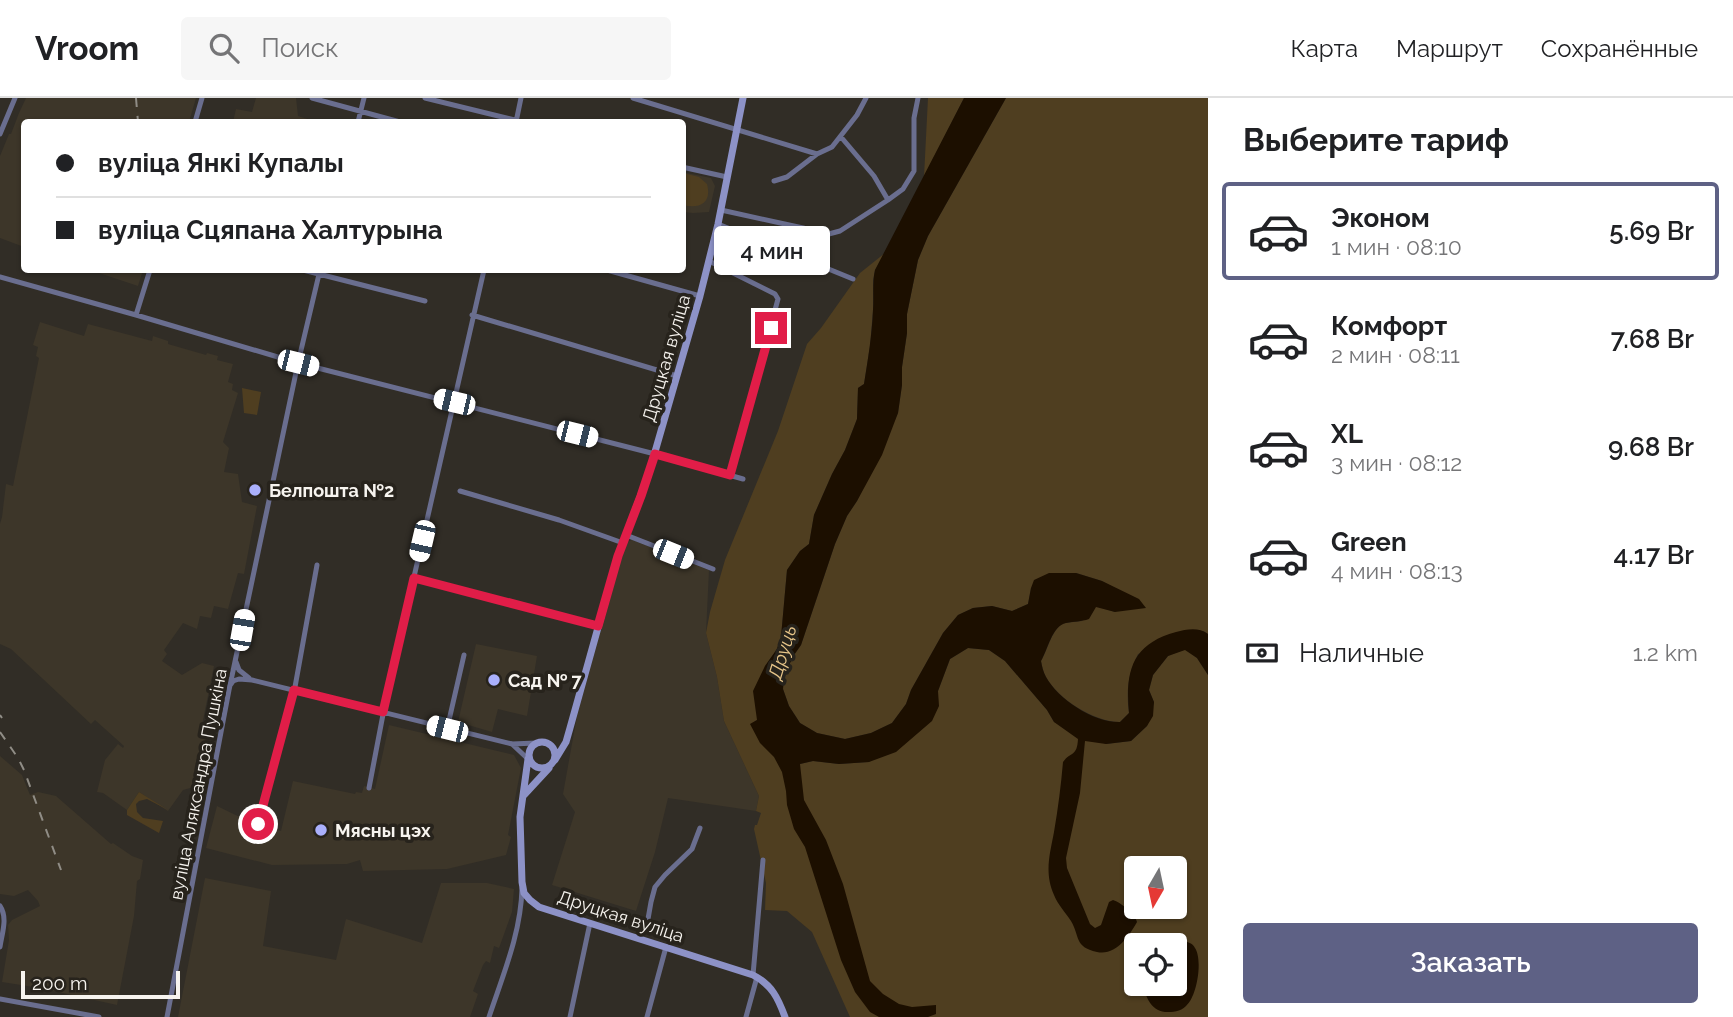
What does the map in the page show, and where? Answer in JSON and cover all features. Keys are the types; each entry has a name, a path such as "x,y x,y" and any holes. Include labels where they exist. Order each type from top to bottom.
{"main road":[{"name":"Друцкая вуліца","path":"523,795 554,762 566,742 598,626 655,454 700,296 718,224 743,98"},
{"path":"522,882 520,817 528,750 536,743 566,742"},
{"path":"528,759 540,768 554,762 554,748 547,743"},
{"name":"Друцкая вуліца","path":"522,882 527,896 539,907 755,976"},
{"path":"755,976 767,984 776,995 785,1017"}],"street":[{"path":"0,134 15,98"},
{"path":"196,119 202,98"},
{"path":"312,98 387,119"},
{"path":"359,119 364,98"},
{"path":"425,98 506,119"},
{"path":"518,119 521,98"},
{"path":"633,98 817,154"},
{"path":"774,181 787,177 817,154 832,147 857,115 866,98"},
{"path":"721,210 820,234 840,231 903,189 914,171 914,118 918,98"},
{"path":"841,137 874,176 888,200"},
{"path":"686,168 727,177"},
{"path":"718,224 853,279"},
{"path":"814,250 820,234"},
{"path":"709,261 775,294 778,302 730,475"},
{"path":"136,315 148,273"},
{"name":"вуліца Аляксандра Пушкіна","path":"167,1017 251,579 320,273"},
{"path":"324,273 425,301"},
{"path":"369,788 383,712 483,273"},
{"path":"618,273 700,296"},
{"path":"0,277 298,363 743,478"},
{"path":"472,315 677,376"},
{"path":"460,491 625,539 713,569"},
{"path":"258,824 294,690 317,565"},
{"path":"414,578 598,626"},
{"path":"447,729 464,655"},
{"path":"236,662 239,670 252,680"},
{"path":"229,690 233,681 252,680 512,744 536,743"},
{"path":"512,744 528,759"},
{"path":"639,938 648,919 655,887 692,849 700,828"},
{"path":"746,1017 755,976 762,860"},
{"path":"489,1017 517,930 522,882"},
{"path":"0,906 5,919 0,947"},
{"path":"570,1017 590,923"},
{"path":"647,1017 666,947"},
{"path":"0,999 61,1014 99,1017"}],"shaded area":[{"path":"26,98 196,98 190,119 21,119 21,246 0,238 0,156"},
{"path":"256,98 296,98 298,116 308,119 234,119 236,109 252,112"},
{"path":"928,98 964,98 924,177"},
{"path":"1006,98 1208,98 1208,634 1203,631 1138,654 1129,683 1129,713 1120,722 1088,714 1059,693 1044,673 1041,661 1061,625 1082,621 1096,606 1115,612 1118,590 1102,581 1076,573 1031,588 1028,604 1012,611 992,606 973,608 958,615 943,633 906,704 892,723 871,733 845,739 817,733 800,723 789,706 783,689 784,675 801,645 847,516 857,501 898,413 907,314 918,260 928,236"},
{"path":"686,173 711,178 715,186 709,212 686,212"},
{"path":"686,174 699,177 707,184 706,200 695,206 686,205"},
{"path":"885,253 875,270 873,280 870,346 864,384 858,388 857,419 814,515 809,544 800,551 787,570 781,637 777,649 765,666 757,720 751,724 800,764 813,761 839,764 869,762 938,706 938,691 950,659 968,648 989,650 1005,661 1054,722 1106,744 1131,741 1147,726 1154,702 1149,690 1153,675 1168,656 1185,649 1197,658 1208,675 1208,1017 850,1017 812,932 787,911 765,910 766,883 754,829 761,813 756,811 759,796 724,721 706,633 725,560 778,431 807,344 860,273"},
{"path":"99,273 142,273 138,286"},
{"path":"40,322 84,336 88,324 152,341 153,336 168,341 168,344 218,356 217,360 233,364 228,382 233,384 232,390 238,393 223,442 229,448 224,472 238,474 242,502 257,506 244,574 238,573 228,609 214,606 211,618 200,616 197,629 183,623 164,650 167,654 162,661 182,675 202,663 214,666 202,725 208,726 194,787 183,790 168,811 139,792 127,810 103,793 97,792 105,760 118,744 123,748 124,746 95,720 91,724 11,649 0,644 0,524 6,484 13,486 39,358 36,356 38,347 33,345"},
{"path":"242,388 261,392 257,415 244,413"},
{"path":"632,540 709,570 706,633 724,721 759,796 756,811 668,798 655,852 636,911 552,885 575,812 563,794 577,716 618,569 627,542"},
{"path":"476,644 537,656 527,716 498,709 492,732 458,722"},
{"path":"389,725 514,755 521,768 506,855 447,869 363,871 360,860 347,864 272,865 206,848 217,806 250,822 281,831 293,781 355,794 362,793 364,786 375,789"},
{"path":"0,756 22,775 30,795 38,792 56,796 111,844 143,860 140,879 137,881 134,916 117,1005 2,982 9,940 8,925 12,920 40,906 28,890 14,896 0,894"},
{"path":"139,792 168,810 147,799 136,804 137,812 143,818 163,821 159,833 127,815 127,810"},
{"path":"205,878 271,891 263,946 336,960 346,919 422,943 441,883 487,883 514,889 512,912 499,948 494,946 490,963 486,961 483,965 473,991 478,994 470,1017 178,1017"}],"water":[{"name":"Друць","path":"964,98 1006,98 928,236 918,260 907,314 898,413 882,455 847,516 801,645 784,675 783,689 789,706 800,723 817,733 845,739 871,733 892,723 906,704 943,633 958,615 973,608 992,606 1012,611 1028,604 1034,580 1049,573 1076,573 1102,581 1139,599 1146,608 1115,612 1096,607 1089,619 1061,625 1054,633 1041,661 1043,671 1059,693 1088,714 1120,722 1129,713 1128,684 1134,661 1141,652 1161,637 1180,631 1189,629 1208,634 1208,675 1197,658 1185,650 1168,656 1153,675 1149,690 1154,702 1153,716 1147,726 1131,741 1106,744 1085,741 1080,793 1066,858 1067,868 1090,924 1095,928 1101,925 1109,902 1113,900 1124,906 1124,919 1136,919 1137,922 1130,933 1124,933 1124,940 1110,951 1097,952 1081,944 1074,926 1056,899 1049,879 1063,762 1075,751 1078,739 1054,722 1005,661 989,650 968,648 950,659 938,691 939,706 932,721 896,752 869,762 839,764 813,761 800,764 804,800 826,840 843,884 870,981 883,994 899,1004 912,1007 936,1005 936,1014 928,1017 879,1017 870,1012 855,992 841,960 805,847 794,829 782,772 774,757 760,743 750,724 757,720 753,691 781,637 787,570 800,551 809,544 814,515 857,419 858,388 864,384 871,338 875,270"},
{"path":"1187,942 1192,945 1197,954 1199,969 1190,1001 1184,1008 1174,1012 1160,1011 1146,996 1187,996"}],"railway":[{"path":"136,98 138,119"},
{"path":"0,732 24,770 61,870"}],"place":[{"name":"Белпошта №2","path":"255,490"},
{"name":"Сад № 7","path":"494,680"},
{"name":"Мясны цэх","path":"321,830"}],"route":[{"path":"258,824 294,690 383,712 414,578 598,626 618,556 655,454 730,475 771,328"}]}
